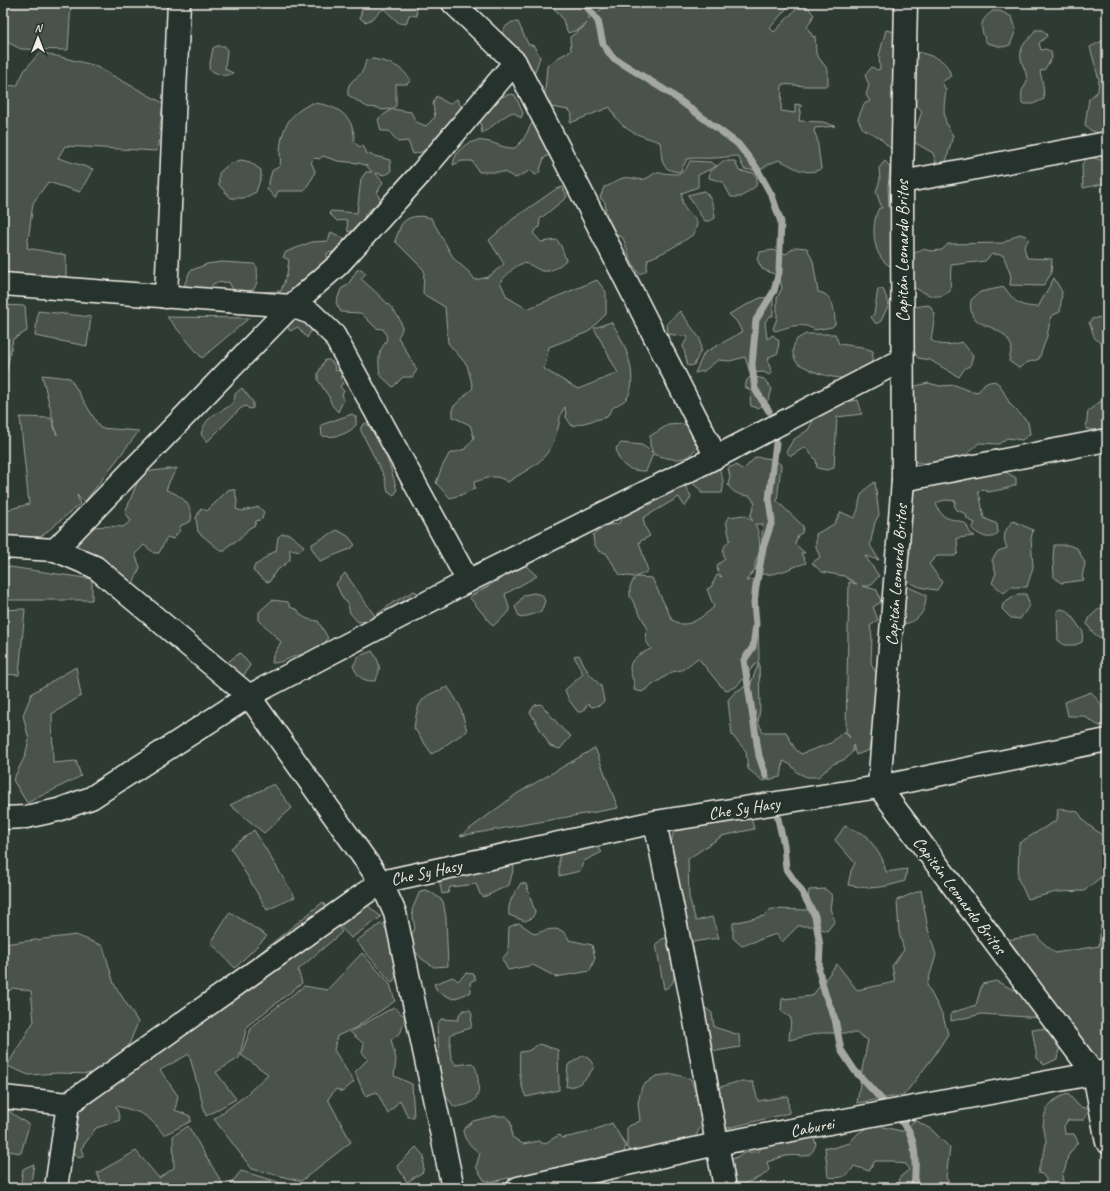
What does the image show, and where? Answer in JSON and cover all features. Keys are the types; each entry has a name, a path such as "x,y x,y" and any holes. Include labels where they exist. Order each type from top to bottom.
{"street":[{"path":"166,297 179,3"},
{"path":"453,3 515,62 716,458"},
{"name":"Capitán Leonardo Britos","path":"906,3 902,182 903,480 879,787 1101,1073"},
{"path":"55,550 291,306 338,265 422,172 515,62"},
{"path":"902,182 1107,142"},
{"path":"3,284 291,306 311,313 334,335 468,581"},
{"path":"3,818 26,817 58,810 91,798 249,696 468,581 716,458 902,360"},
{"path":"903,480 1107,440"},
{"path":"3,547 55,550 96,567 249,696 381,882 395,913 453,1188"},
{"name":"Che Sy Hasy","path":"381,882 655,822 879,787 1107,740"},
{"path":"655,822 690,993 725,1188"},
{"path":"3,1097 68,1104 381,882"},
{"path":"1101,1073 1107,1142"},
{"name":"Caburei","path":"518,1188 717,1144 1101,1073"},
{"path":"56,1188 68,1104"}],"shaded area":[{"path":"3,3 71,3 68,50 21,49 3,40"},
{"path":"363,3 416,3 417,16 409,15 406,24 399,23 384,9 371,20 365,22 360,18"},
{"path":"550,3 584,3 589,9 589,20 593,14 613,3 791,3 770,28 774,32 800,5 807,6 814,15 807,27 813,37 815,36 816,54 828,70 828,86 782,84 781,111 795,113 795,104 801,105 799,121 823,122 835,126 815,128 814,131 817,138 821,169 810,172 799,170 779,160 769,164 759,171 744,169 738,156 687,159 680,172 673,171 665,167 663,163 660,142 630,131 620,122 610,107 570,123 572,114 569,110 551,107 544,104 547,66 559,57 571,51 570,37 587,23 578,30 568,33 562,18"},
{"path":"993,11 1000,11 1012,17 1016,30 1010,45 1003,47 987,43 983,34 982,26 985,18"},
{"path":"512,22 518,22 528,44 534,46 540,57 534,75 501,35 505,27"},
{"path":"886,30 900,33 896,146 891,149 879,137 863,129 858,119 864,104 870,101 866,95 869,85 865,75 872,67 877,70 880,69 879,56"},
{"path":"1035,30 1042,30 1046,33 1047,36 1039,43 1041,50 1046,49 1051,52 1052,58 1044,70 1040,71 1044,99 1033,104 1022,104 1022,91 1027,80 1027,76 1021,60 1021,52 1023,45"},
{"path":"1106,39 1107,132 1101,133 1092,131 1085,125 1089,99 1098,91 1099,80 1090,47"},
{"path":"217,46 225,46 227,51 225,69 233,73 221,75 209,69 213,48"},
{"path":"40,52 93,65 163,103 157,151 65,146 58,158 93,169 80,192 48,182 33,203 27,248 66,255 66,277 3,276 3,166 6,164 7,114 3,113 3,85 17,86 24,71"},
{"path":"919,52 935,57 943,62 949,70 951,76 942,82 946,90 944,108 945,119 949,130 953,135 946,162 944,164 936,163 933,153 912,141 922,111 915,103 913,64 915,56"},
{"path":"373,59 395,65 411,80 407,84 396,84 396,106 392,109 381,110 379,108 367,107 348,95 350,83 360,75 366,60"},
{"path":"511,94 515,95 523,113 521,118 513,112 482,133 479,114 494,101"},
{"path":"436,96 449,104 457,99 463,110 447,131 435,143 421,152 413,154 408,141 398,142 389,131 381,131 378,119 392,109 411,112 416,122 426,126 435,117 433,104"},
{"path":"312,103 329,106 342,113 348,118 352,125 354,142 358,146 364,147 367,154 390,160 391,172 385,175 375,173 383,182 377,193 381,201 366,213 359,230 348,232 347,220 337,221 329,213 331,211 357,213 361,179 366,172 372,172 366,165 338,161 323,156 319,159 315,158 311,162 315,171 304,191 278,191 275,198 267,189 272,171 280,166 281,141 289,121 298,111"},
{"path":"532,123 551,141 549,155 544,158 539,173 535,175 531,170 516,178 504,172 479,172 472,161 462,161 453,165 459,150 473,142 484,141 515,148 523,140"},
{"path":"1088,156 1107,162 1107,183 1083,188 1082,164"},
{"path":"241,160 250,162 261,170 261,177 256,192 244,198 231,198 219,185 219,173 229,164"},
{"path":"690,161 710,162 717,166 698,175 698,187 682,193 684,207 688,213 694,217 697,224 694,234 666,251 648,259 646,271 639,274 632,263 623,238 616,234 606,215 605,202 600,198 604,187 623,178 645,179 657,173 678,174 687,167"},
{"path":"723,161 735,161 739,171 754,173 757,178 756,186 741,197 731,197 723,182 709,178 710,172"},
{"path":"885,161 890,167 888,187 889,208 894,206 895,268 887,264 877,251 874,233 876,215 879,208 882,208 876,192 880,180 879,168"},
{"path":"563,187 567,197 540,219 539,227 533,233 541,242 557,240 566,260 550,271 539,270 526,264 518,265 500,282 507,297 527,309 597,280 606,292 606,314 588,332 549,347 544,369 578,389 618,373 594,328 611,322 621,338 629,359 632,380 631,390 627,398 613,408 607,417 572,426 566,417 565,407 549,450 533,467 508,482 495,477 474,482 475,488 461,495 450,498 436,483 449,454 465,449 474,438 470,425 453,417 453,407 473,388 467,365 448,343 445,307 423,294 424,270 395,241 401,225 407,219 419,216 431,218 454,259 470,273 475,280 488,277 504,264 489,240 513,219 556,189"},
{"path":"704,191 711,199 714,211 715,218 710,221 705,221 688,195"},
{"path":"331,232 343,238 346,242 339,255 334,252 327,253 327,263 309,297 262,296 260,292 281,291 287,274 289,260 283,257 286,252 312,242 328,241"},
{"path":"1019,234 1026,236 1029,239 1024,247 1027,258 1052,259 1051,274 1043,286 1010,285 1011,276 1003,255 992,254 985,261 951,265 950,291 940,296 926,294 911,286 910,256 922,249 931,251 942,250 948,244 1003,243"},
{"path":"795,247 807,248 813,261 818,292 823,293 830,299 834,308 835,324 832,327 815,330 810,327 800,325 775,331 773,329 777,318 777,298 782,288 779,276 762,269 757,259 760,252 773,250 786,254"},
{"path":"222,262 254,264 257,267 257,281 255,288 244,297 235,294 229,282 214,283 207,293 184,286 190,271 207,264"},
{"path":"361,269 366,273 361,279 386,302 401,322 402,328 398,337 417,370 412,377 403,377 393,387 380,375 379,355 387,339 383,329 376,328 361,313 341,312 336,303 341,289 348,285 357,270"},
{"path":"1054,278 1062,292 1060,312 1051,316 1047,336 1039,359 1026,363 1019,368 1009,361 1012,347 1006,337 993,328 976,320 971,309 971,300 980,292 1004,287 1018,303 1026,306 1038,307"},
{"path":"878,289 883,289 889,304 881,321 876,324 871,317 874,314"},
{"path":"773,297 773,316 770,316 765,322 767,339 773,335 779,341 778,353 769,357 768,362 772,373 769,375 764,372 750,373 745,357 730,361 718,360 704,371 695,373 704,353 742,332 737,322 729,314 760,298"},
{"path":"3,305 25,306 27,331 13,339 3,382"},
{"path":"929,305 935,314 931,340 939,344 946,345 962,342 973,355 970,366 965,368 959,377 930,360 918,358 911,346 906,308"},
{"path":"38,311 91,317 87,346 35,336"},
{"path":"680,311 700,339 701,350 694,365 688,366 683,346 688,337 668,334 667,323"},
{"path":"290,314 313,327 307,338 298,327 290,331 286,320"},
{"path":"1105,316 1107,317 1106,345 1095,339 1089,323 1092,319"},
{"path":"167,317 249,318 202,358"},
{"path":"806,334 835,334 839,344 862,347 873,351 872,363 866,371 859,376 849,378 826,376 816,372 798,364 793,354 797,339"},
{"path":"325,360 329,360 334,364 335,370 340,371 342,376 341,380 343,383 340,387 344,391 342,395 344,399 338,412 332,405 329,397 318,380 318,373"},
{"path":"42,375 70,378 100,428 139,431 84,503 77,495 80,504 38,539 3,536 3,511 29,504 20,417 51,418 57,435"},
{"path":"751,376 764,379 772,389 769,399 758,408 751,406 750,390 745,387 747,380"},
{"path":"995,381 1000,385 1010,404 1028,422 1030,434 1022,440 1007,438 999,444 979,443 962,458 955,462 943,464 924,464 913,461 908,388 928,383 940,386 955,385 967,390 978,392 985,383"},
{"path":"242,388 253,402 253,408 249,409 246,406 241,408 207,442 201,434 206,423 212,416 229,406 234,399 235,394"},
{"path":"858,400 862,414 837,417 834,468 827,470 817,468 816,460 805,447 791,456 786,452 793,440 808,430 814,419 845,402"},
{"path":"1101,401 1107,402 1107,430 1100,431 1086,429 1088,411"},
{"path":"352,414 356,417 356,425 349,431 331,437 322,436 321,425"},
{"path":"365,423 371,428 381,444 397,491 394,495 388,491 384,476 361,431 361,427"},
{"path":"683,424 694,427 701,441 691,454 686,457 674,459 653,454 646,471 629,468 619,459 616,448 621,443 642,445 653,453 650,445 650,436 668,425"},
{"path":"756,457 774,459 781,465 777,501 803,526 802,533 798,535 795,544 805,553 801,553 806,563 776,573 758,573 763,524 755,524 759,534 760,550 755,562 755,569 746,581 757,578 759,660 736,687 726,690 720,685 698,658 682,670 672,672 642,692 634,690 630,666 637,656 651,649 646,641 647,627 630,596 630,587 635,577 620,575 606,553 599,551 594,544 593,535 607,525 618,524 634,502 650,505 662,498 666,493 685,484 691,497 685,507 679,497 643,518 645,527 650,536 639,542 648,571 636,577 652,578 672,620 680,624 691,623 714,607 707,589 711,587 717,575 722,577 718,572 717,565 725,559 723,553 724,548 730,540 726,521 729,517 744,515 753,521 750,517 755,503 750,496 738,494 730,488 728,485 730,477 728,468 736,465 743,470"},
{"path":"716,464 722,477 722,493 701,493 701,490 692,483 687,469"},
{"path":"177,468 166,490 176,494 185,501 190,510 191,521 180,526 180,530 173,539 167,537 159,553 154,553 144,545 135,554 140,567 131,589 75,548 77,535 82,530 100,526 123,527 131,521 125,512 136,486 144,472"},
{"path":"1004,471 1016,478 1016,485 988,492 983,489 978,492 984,518 997,524 998,533 992,537 985,537 981,535 972,529 975,523 967,519 966,514 957,510 954,505 956,501 945,500 938,502 936,504 945,517 966,524 970,533 975,536 957,538 958,553 955,556 937,556 929,564 942,582 937,590 920,587 908,581 905,578 908,556 910,553 910,530 899,526 911,493 919,487 948,481 953,483 978,475"},
{"path":"875,482 879,515 875,522 870,545 879,560 865,556 879,576 870,586 862,586 877,590 881,602 873,607 878,620 870,626 872,636 871,663 878,677 877,702 869,750 856,755 853,745 853,751 846,759 833,764 818,777 807,777 798,773 791,765 783,761 780,777 763,781 748,769 746,751 732,735 728,700 735,692 751,683 759,662 760,709 758,722 763,732 786,732 795,749 801,754 831,743 844,731 850,738 846,731 849,582 857,584 844,576 822,572 812,563 820,557 816,547 816,534 834,524 841,512 854,518 858,510 862,494"},
{"path":"229,489 235,490 237,501 236,509 242,511 259,507 264,512 262,519 256,521 255,525 248,529 240,539 229,545 225,551 221,551 198,532 196,518 201,508 207,511"},
{"path":"1013,521 1033,530 1031,539 1033,567 1027,587 1011,587 1004,593 992,583 996,573 992,560 998,551 1007,548 1004,537"},
{"path":"337,530 348,536 355,545 350,549 320,561 311,547 312,544"},
{"path":"282,534 289,534 304,546 300,551 290,549 290,560 275,572 270,581 267,582 253,571 255,565 276,551 278,537"},
{"path":"1054,545 1068,545 1077,548 1085,563 1082,577 1084,580 1061,583 1054,577"},
{"path":"525,565 537,576 505,594 510,611 493,626 469,597"},
{"path":"3,566 92,579 92,600 3,600"},
{"path":"345,573 375,616 392,603 414,591 420,594 373,621 358,622 350,613 347,602 343,599 336,584"},
{"path":"906,586 926,595 926,600 921,614 910,623 904,624 899,617"},
{"path":"534,593 542,595 545,601 541,612 520,618 515,607 524,595"},
{"path":"1018,594 1026,594 1029,603 1028,608 1020,619 1011,618 1002,609 1003,604"},
{"path":"272,600 288,602 290,607 298,610 303,617 318,621 328,638 322,646 281,662 272,663 273,656 281,642 259,620 259,612"},
{"path":"1100,608 1107,610 1107,639 1100,638 1087,624 1090,617"},
{"path":"25,609 19,675 3,674 3,610"},
{"path":"1061,609 1068,611 1083,632 1082,642 1075,645 1064,645 1058,640 1057,611"},
{"path":"372,651 379,666 379,673 375,681 361,678 353,666 359,656"},
{"path":"240,653 250,665 244,675 241,676 225,664"},
{"path":"579,655 588,672 601,686 604,701 600,705 592,707 588,704 582,712 578,712 569,700 565,690 583,674 574,656"},
{"path":"76,667 81,696 52,714 53,763 76,761 81,776 27,803 13,780 25,756 29,740 23,715 32,693"},
{"path":"448,687 460,706 467,731 432,754 414,728 417,711 422,700 432,693"},
{"path":"1091,692 1100,702 1107,718 1107,723 1099,726 1084,716 1068,716 1065,702"},
{"path":"541,704 564,731 571,736 560,749 550,746 530,712 535,705"},
{"path":"595,748 618,808 460,836 518,793"},
{"path":"274,784 292,808 264,833 230,805"},
{"path":"747,801 754,829 722,836 688,859 689,897 696,921 712,917 719,938 685,943 669,855 677,813"},
{"path":"1058,808 1078,812 1086,823 1107,839 1107,891 1101,877 1084,891 1057,892 1028,899 1018,879 1019,843 1057,820"},
{"path":"845,826 867,836 882,858 886,872 907,869 905,881 876,888 848,885 851,871 855,863 835,840"},
{"path":"254,830 295,897 267,910 231,848"},
{"path":"594,845 602,852 584,861 580,871 559,876 559,851"},
{"path":"511,863 514,867 509,885 484,897 480,894 476,884 450,887 448,893 442,894 439,879"},
{"path":"521,883 526,884 535,912 532,918 525,921 509,915 510,902"},
{"path":"825,889 832,895 830,909 835,921 827,931 813,926 798,926 782,942 776,934 742,946 733,938 733,923 764,916 771,909 807,910 809,890"},
{"path":"425,890 431,892 443,901 446,918 448,966 434,967 422,959 407,942 415,929 412,910 420,891"},
{"path":"921,890 928,929 936,955 927,985 943,1016 948,1034 934,1056 904,1095 857,1103 868,1040 856,1033 820,1033 789,1040 791,1018 781,1011 782,999 812,996 837,964 857,990 895,982 892,966 904,950 899,932 897,900"},
{"path":"355,894 381,917 351,938 334,920 342,932 298,970 302,983 247,1026 239,1058 216,1072 236,1099 206,1116 189,1054 160,1070 178,1096 175,1110 190,1116 191,1121 164,1135 148,1118 138,1112 116,1106 120,1120 96,1128 81,1149 84,1156 79,1158 58,1141 58,1116 323,902 330,914"},
{"path":"230,912 267,936 235,968 211,943"},
{"path":"382,923 404,962 392,983 356,941"},
{"path":"519,923 535,934 550,929 555,929 563,932 569,940 592,945 595,958 590,971 556,977 533,965 508,970 502,959 508,952 509,927"},
{"path":"1107,924 1107,1062 1096,1064 1001,941 1037,935 1039,939 1055,953 1099,946 1101,925"},
{"path":"76,935 103,946 114,984 138,1022 128,1047 92,1074 57,1073 29,1075 7,1066 34,1021 31,991 13,988 3,995 3,944"},
{"path":"669,937 675,953 670,959 674,976 672,984 664,989 656,944 662,939"},
{"path":"362,953 390,984 395,1001 355,1028 337,1036 334,1050 354,1082 342,1092 336,1089 328,1099 351,1142 301,1181 252,1169 214,1119 246,1095 268,1074 241,1055 252,1026 304,986 327,990"},
{"path":"466,973 473,974 476,979 470,982 471,992 453,999 437,991 434,984 453,977 458,981"},
{"path":"996,981 1014,990 1020,986 1043,1018 982,1014 951,1021 951,1013 976,1005 982,984"},
{"path":"699,1003 712,1013 714,1027 739,1035 740,1047 716,1051 704,1043"},
{"path":"394,1007 405,1017 401,1032 391,1040 396,1059 394,1076 412,1084 414,1117 408,1117 400,1100 388,1114 377,1092 365,1096 355,1072 368,1059 362,1052 364,1044 350,1032"},
{"path":"464,1010 470,1010 472,1014 471,1028 451,1034 451,1054 453,1062 456,1065 472,1063 474,1065 479,1087 477,1097 471,1103 454,1107 440,1087 437,1069 439,1055 437,1025 441,1019 458,1020 460,1013"},
{"path":"1032,1029 1047,1029 1060,1045 1057,1059 1044,1065 1037,1058"},
{"path":"539,1044 558,1050 559,1090 526,1097 520,1075 520,1052 528,1051"},
{"path":"584,1055 594,1066 592,1070 580,1083 571,1087 566,1087 568,1065"},
{"path":"673,1074 691,1079 704,1120 691,1145 631,1152 627,1147 627,1127 640,1121 638,1103 642,1086 656,1076"},
{"path":"737,1082 753,1082 758,1101 788,1096 789,1113 724,1129 710,1090"},
{"path":"1068,1094 1080,1107 1090,1109 1084,1120 1068,1120 1064,1126 1065,1134 1074,1134 1078,1142 1068,1156 1062,1175 1064,1188 1046,1188 1046,1179 1042,1174 1038,1173 1046,1144 1043,1128 1046,1110 1056,1099"},
{"path":"3,1107 29,1125 21,1153 8,1151 5,1157 3,1157"},
{"path":"494,1116 506,1116 511,1123 512,1137 523,1144 539,1141 544,1144 559,1135 563,1138 586,1133 612,1123 626,1146 621,1160 602,1163 584,1160 524,1181 508,1178 492,1182 484,1180 476,1167 480,1153 467,1141 463,1130 473,1121"},
{"path":"878,1120 883,1127 901,1131 903,1131 914,1121 917,1121 932,1130 950,1148 946,1177 949,1183 958,1188 899,1188 900,1177 909,1170 906,1164 894,1161 875,1161 869,1171 854,1166 846,1175 836,1178 828,1177 825,1147 832,1148 850,1143 859,1133"},
{"path":"188,1126 225,1188 99,1188 102,1185 97,1173 136,1151 159,1178 174,1168 173,1136"},
{"path":"812,1133 816,1144 811,1153 804,1156 792,1155 781,1157 767,1162 769,1170 761,1177 745,1183 744,1188 730,1188 729,1161 744,1153 759,1151 765,1142"},
{"path":"416,1147 424,1156 423,1172 407,1182 397,1166"},
{"path":"34,1164 30,1188 20,1188 23,1169"},
{"path":"241,1171 299,1188 231,1188 232,1182"}],"waterway":[{"path":"584,3 598,21 603,44 612,57 671,94 738,144 756,167 772,196 781,222 779,272 774,291 756,320 752,365 755,389 769,411"},
{"path":"766,776 759,756 744,660 753,647 756,624 754,603 756,586 763,548 772,521 769,499 776,443"},
{"path":"775,806 784,845 786,869 802,892 815,916 820,946 819,971 825,994 835,1019 841,1050 855,1071 882,1100"},
{"path":"901,1121 907,1127 915,1152 914,1188"}]}
